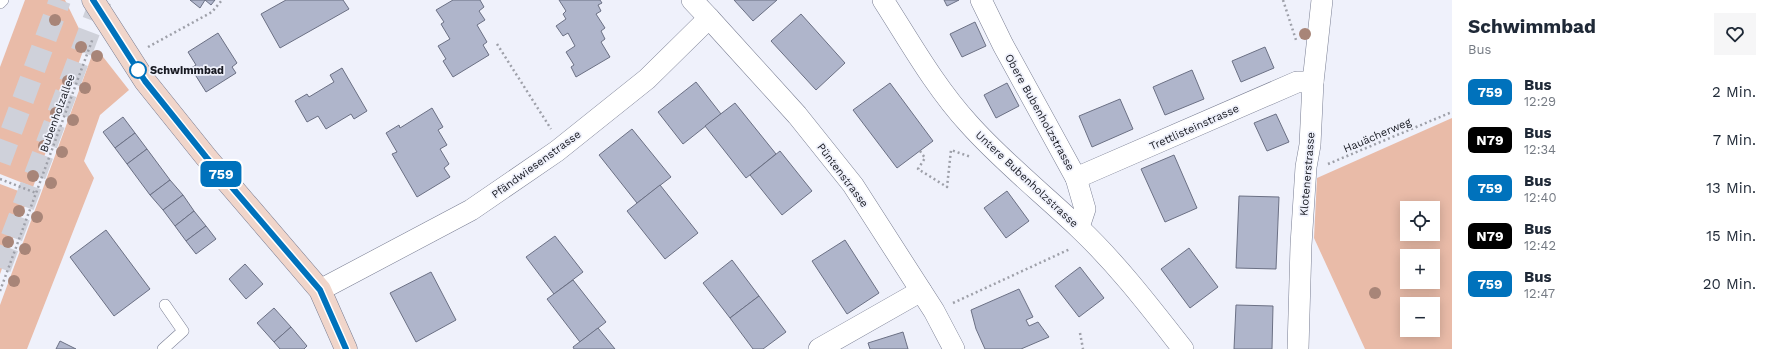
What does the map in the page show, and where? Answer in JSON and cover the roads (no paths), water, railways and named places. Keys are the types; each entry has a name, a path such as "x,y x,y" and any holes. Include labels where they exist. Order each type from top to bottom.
{"main road":[{"path":"93,0 145,81 206,157 320,290 346,349"}],"street":[{"path":"692,0 708,18"},
{"name":"Untere Bubenholzstrasse","path":"883,0 942,90 969,124 1123,272 1183,349"},
{"name":"Obere Bubenholzstrasse","path":"981,0 1003,45 1076,178 1085,209 1084,233"},
{"name":"Klotenerstrasse","path":"1298,349 1301,245 1306,167 1310,146 1313,82 1322,0"},
{"name":"Pfändwiesenstrasse","path":"320,290 471,210 562,147 647,79 708,18"},
{"name":"Püntenstrasse","path":"708,18 797,115 853,185 934,311 954,349"},
{"name":"Trettlisteinstrasse","path":"1076,178 1297,82 1313,82"},
{"path":"819,349 921,291"}],"lane":[{"path":"0,3 3,0"},
{"path":"163,349 183,332 165,305"}],"tunnel":[{"path":"0,162 60,0"},
{"path":"0,268 101,0"}],"place":[{"name":"Schwimmbad","path":"138,70"}]}
